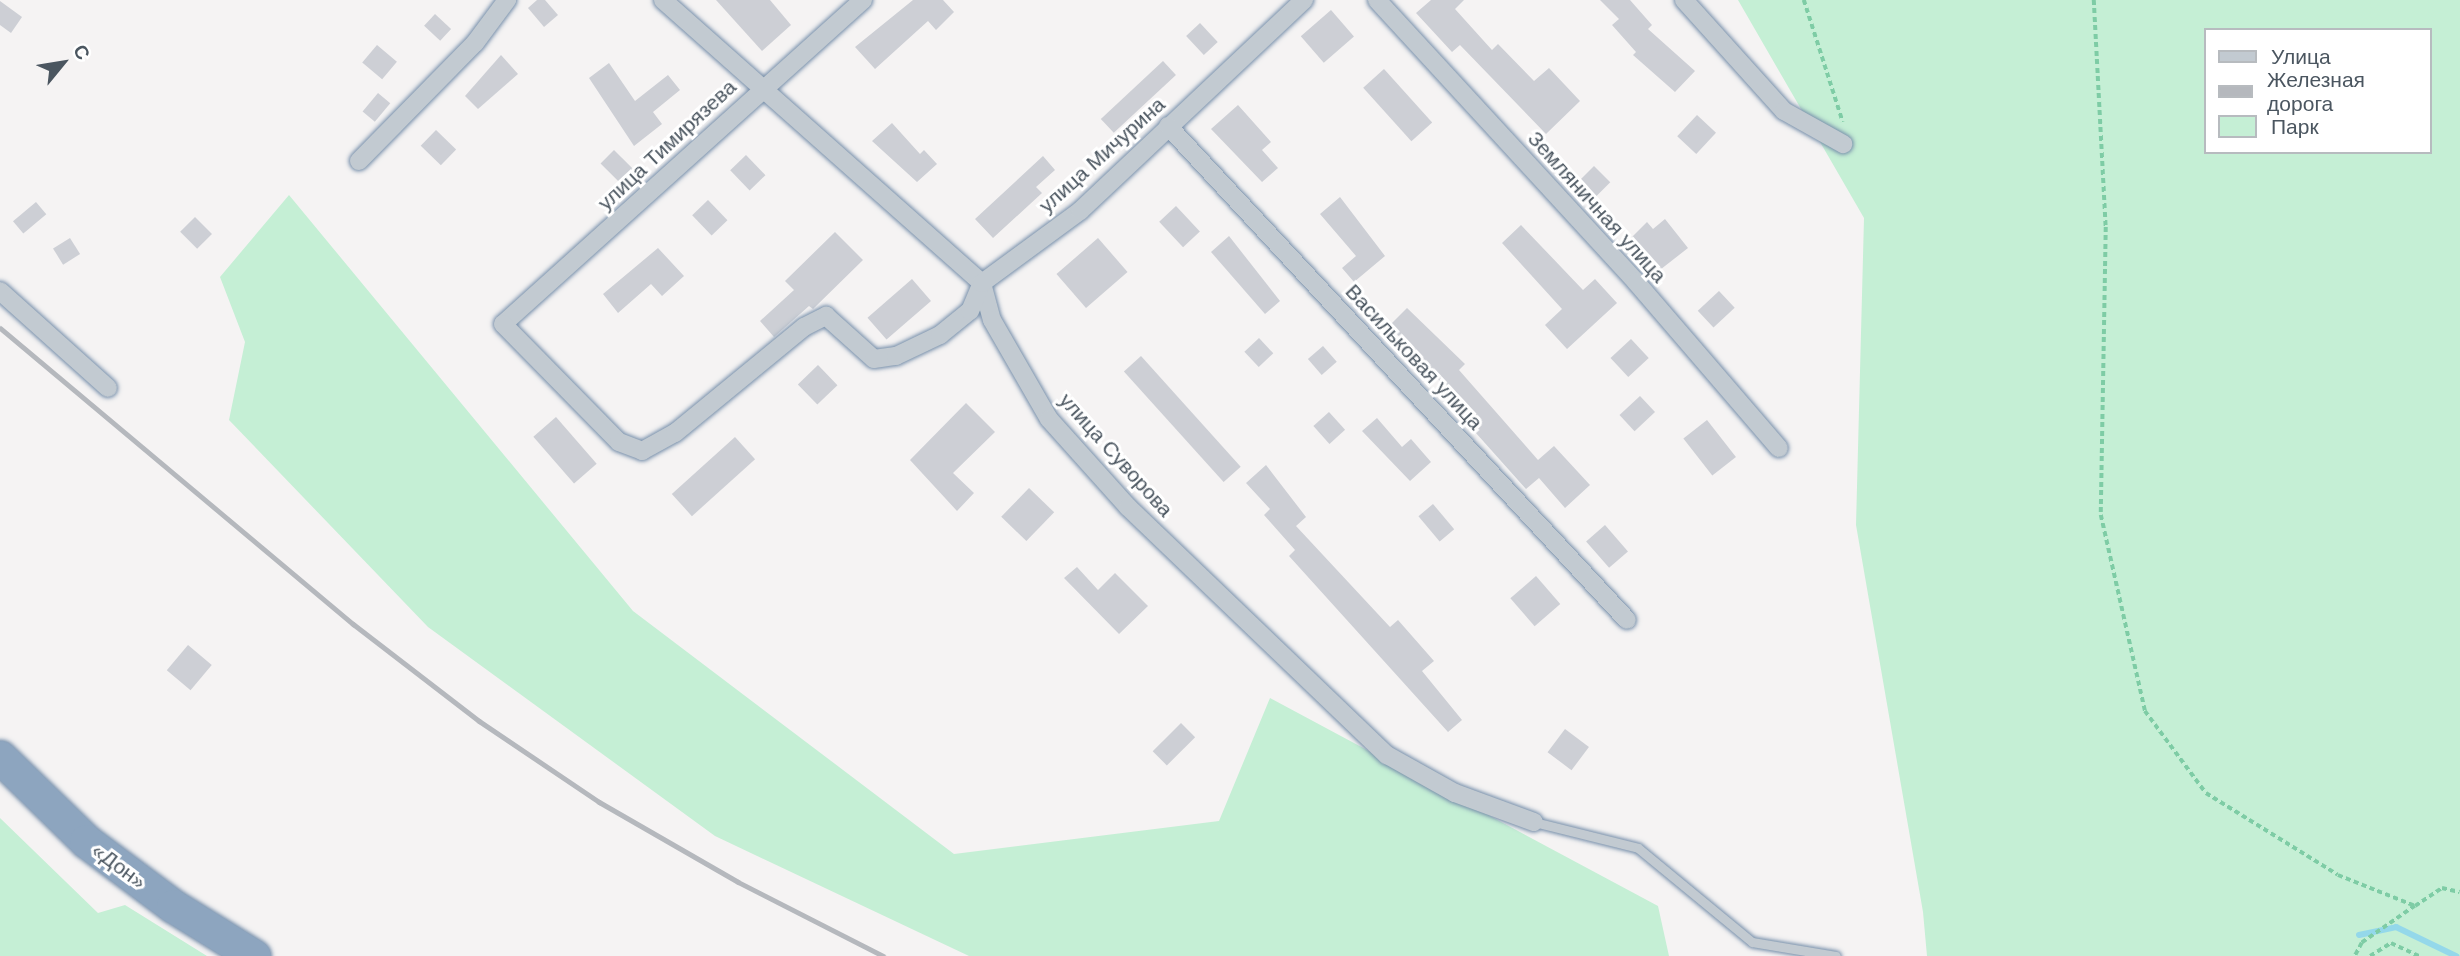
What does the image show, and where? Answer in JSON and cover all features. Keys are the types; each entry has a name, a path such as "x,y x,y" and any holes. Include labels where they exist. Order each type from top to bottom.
{"highway":[{"name":"«Дон»","path":"0,757 86,841 173,906 254,956"}],"street":[{"path":"359,162 475,43 507,0"},
{"path":"663,0 764,86 982,282"},
{"name":"улица Тимирязева","path":"619,442 503,324 764,86 863,0"},
{"name":"улица Мичурина","path":"619,442 642,451 674,433 804,327 826,316 874,359 896,356 940,335 970,310 982,282 1080,211 1304,0"},
{"name":"Земляничная улица","path":"1377,0 1636,282 1779,448"},
{"path":"1684,0 1784,111 1843,144"},
{"name":"Васильковая улица","path":"1168,126 1627,620"},
{"name":"улица Суворова","path":"982,282 992,320 1049,419 1128,507 1387,755 1455,793 1534,822"},
{"path":"0,291 108,388"}],"lane":[{"path":"1534,822 1637,848 1752,942 1836,956"}],"path":[{"path":"1804,0 1846,131 1843,144"},
{"path":"2094,0 2106,227 2101,515 2146,711 2206,793 2338,875 2415,906"},
{"path":"2355,956 2362,943 2442,888 2460,892"},
{"path":"2370,956 2391,943 2419,956"}],"green space":[{"path":"1738,0 2460,0 2460,956 1927,956 1923,912 1856,525 1864,218"},
{"path":"289,195 633,611 954,854 1219,821 1270,698 1658,906 1669,956 969,956 715,836 428,627 229,420 245,342 220,277"},
{"path":"0,818 98,913 125,905 207,956 0,956"}],"building":[{"path":"537,0 545,0 558,15 544,27 528,8"},
{"path":"716,0 770,0 791,25 762,51"},
{"path":"913,0 943,0 954,12 936,30 928,21 875,69 855,47"},
{"path":"1431,0 1464,0 1455,9 1492,50 1498,44 1534,81 1549,68 1580,101 1546,134 1460,45 1452,52 1416,13"},
{"path":"1600,0 1630,0 1652,25 1648,29 1695,71 1675,92 1633,55 1636,52 1612,25 1619,19"},
{"path":"0,1 22,17 11,33 0,25"},
{"path":"1331,10 1354,36 1324,63 1301,36"},
{"path":"435,14 451,29 440,41 424,26"},
{"path":"1200,23 1218,42 1204,55 1186,36"},
{"path":"377,45 397,62 382,79 362,63"},
{"path":"501,55 518,74 478,109 465,96"},
{"path":"1163,61 1176,75 1114,133 1101,119"},
{"path":"609,63 635,101 668,75 680,90 653,112 662,124 634,146 589,78"},
{"path":"1384,69 1432,123 1411,141 1363,88"},
{"path":"378,93 390,103 375,122 363,111"},
{"path":"1238,105 1271,142 1262,150 1278,168 1262,182 1211,129"},
{"path":"1697,115 1716,133 1696,154 1677,136"},
{"path":"892,123 920,154 924,150 937,164 917,182 872,141"},
{"path":"436,130 456,149 441,165 421,146"},
{"path":"614,150 633,169 620,183 601,163"},
{"path":"746,155 765,175 750,190 730,170"},
{"path":"1043,156 1055,170 1036,187 1042,193 993,238 975,219"},
{"path":"1594,166 1610,182 1590,203 1573,187"},
{"path":"1340,197 1385,256 1354,282 1342,268 1356,256 1320,214"},
{"path":"708,200 727,220 712,235 692,215"},
{"path":"36,202 46,214 23,234 13,221"},
{"path":"1176,206 1200,232 1183,247 1159,222"},
{"path":"195,217 212,234 197,249 180,232"},
{"path":"1665,219 1688,248 1656,273 1626,243 1647,222 1653,229"},
{"path":"1521,225 1583,290 1595,279 1617,303 1567,349 1545,325 1562,309 1502,243"},
{"path":"835,232 863,260 813,309 809,306 774,337 760,321 794,290 785,281"},
{"path":"1229,236 1280,301 1265,314 1211,252"},
{"path":"70,238 80,254 63,265 53,249"},
{"path":"1098,238 1128,272 1086,308 1056,274"},
{"path":"658,248 684,276 662,296 651,284 618,313 603,294"},
{"path":"912,279 931,301 886,340 867,318"},
{"path":"1719,291 1735,308 1713,328 1698,311"},
{"path":"1407,308 1465,364 1459,370 1538,460 1554,446 1590,485 1565,508 1539,478 1526,489 1450,404 1455,400 1424,362 1389,326"},
{"path":"1259,338 1273,353 1259,367 1244,352"},
{"path":"1631,339 1649,358 1628,377 1611,358"},
{"path":"1323,346 1337,362 1322,375 1308,359"},
{"path":"1141,356 1241,467 1224,482 1124,371"},
{"path":"818,365 837,385 817,405 798,384"},
{"path":"1640,396 1655,412 1635,431 1620,415"},
{"path":"966,403 995,432 953,473 974,493 957,511 910,460"},
{"path":"1329,412 1345,430 1329,444 1313,426"},
{"path":"556,417 597,464 574,483 533,437"},
{"path":"1377,418 1402,447 1411,439 1431,462 1410,481 1362,431"},
{"path":"1707,420 1736,457 1712,476 1683,438"},
{"path":"735,437 755,459 692,516 672,494"},
{"path":"1266,465 1306,517 1296,526 1390,627 1398,620 1434,661 1422,671 1462,720 1448,732 1289,556 1295,550 1264,515 1270,509 1246,483"},
{"path":"1029,488 1054,512 1026,541 1001,517"},
{"path":"1433,504 1454,529 1440,541 1418,516"},
{"path":"1605,525 1628,551 1609,568 1586,541"},
{"path":"1077,567 1098,590 1115,573 1148,606 1119,634 1064,578"},
{"path":"1536,576 1560,604 1535,626 1510,598"},
{"path":"188,645 212,665 191,690 167,670"},
{"path":"1181,723 1195,737 1167,765 1153,751"},
{"path":"1565,729 1589,747 1572,770 1548,752"}],"waterway":[{"path":"2359,935 2396,927 2456,956"}],"railway":[{"path":"0,328 353,624 479,721 599,802 738,882 883,956"}]}
